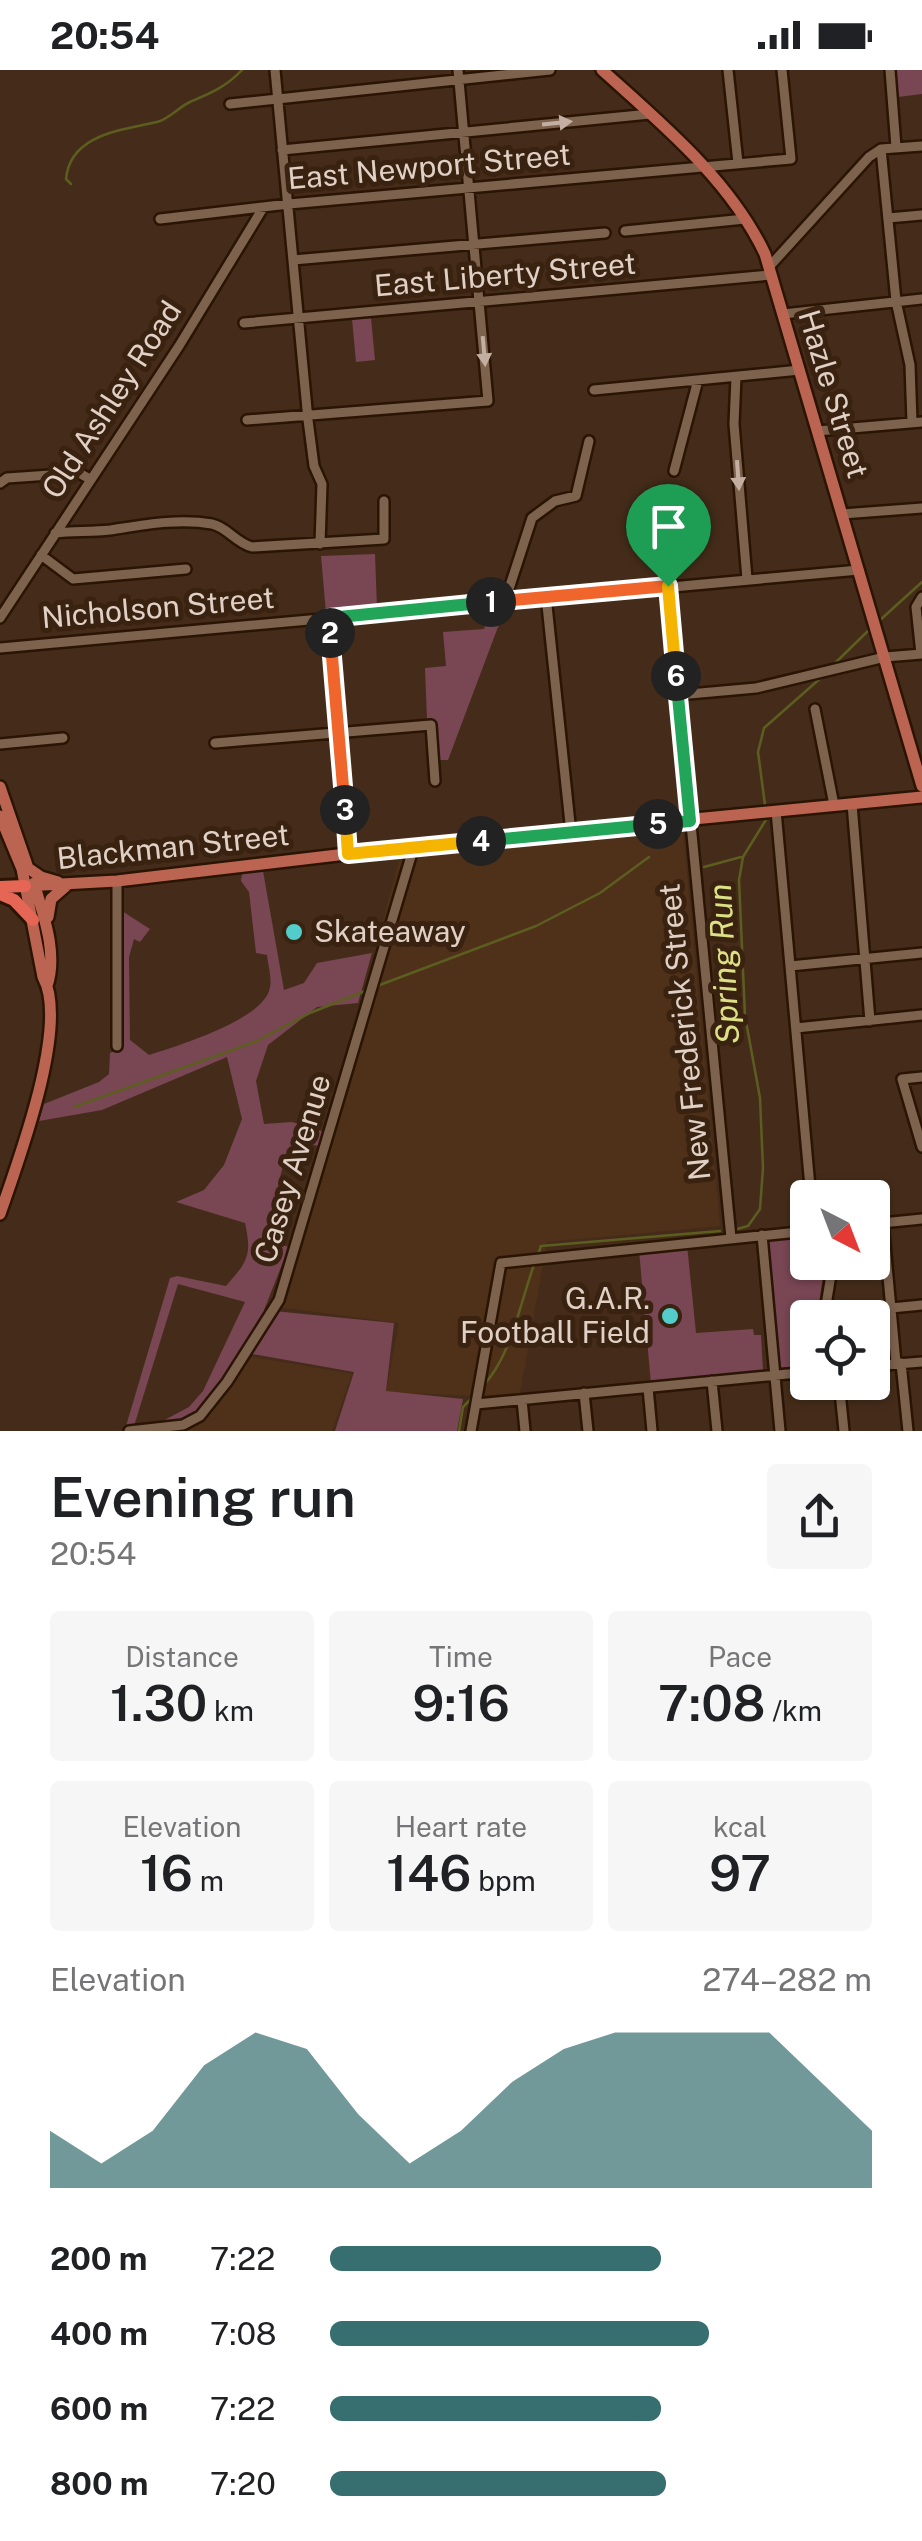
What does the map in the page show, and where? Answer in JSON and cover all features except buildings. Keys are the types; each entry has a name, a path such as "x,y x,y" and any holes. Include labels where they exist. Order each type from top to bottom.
{"highway":[{"path":"0,890 30,886"},
{"path":"0,890 33,920"}],"main road":[{"name":"Hazle Street","path":"602,70 704,166 758,238 922,786"},
{"path":"0,788 28,868 42,977 47,986"},
{"name":"Blackman Street","path":"30,886 117,881 414,846 922,797"},
{"path":"0,816 48,936"},
{"path":"28,868 41,877 67,885"},
{"path":"0,1214 43,1070 48,1031 47,986 52,973 48,905 67,885"}],"street":[{"path":"275,70 307,416 314,466 322,484 320,544"},
{"path":"230,104 459,75 550,70"},
{"path":"728,70 738,163"},
{"name":"East Newport Street","path":"160,220 288,204 791,158 782,70"},
{"path":"890,70 896,147"},
{"path":"247,420 488,400 459,75"},
{"path":"282,150 650,114"},
{"path":"770,271 858,168 882,149 922,146"},
{"path":"817,431 917,422 896,301 882,149"},
{"name":"Old Ashley Road","path":"0,618 179,346 263,208"},
{"path":"888,218 922,215"},
{"path":"625,231 744,219"},
{"path":"294,260 605,233"},
{"name":"East Liberty Street","path":"244,323 770,271"},
{"path":"783,314 922,299"},
{"path":"594,390 800,370"},
{"path":"736,377 734,424 747,579"},
{"path":"674,471 698,380"},
{"path":"505,601 532,518 556,502 576,496 590,441"},
{"path":"0,483 7,478 78,473 90,479"},
{"path":"55,533 111,530 140,523 217,524 242,545 270,547 384,539 384,500"},
{"path":"842,514 922,508"},
{"path":"41,555 73,579 186,568"},
{"name":"Nicholson Street","path":"0,648 859,570"},
{"name":"New Frederick Street","path":"668,586 731,1238"},
{"path":"546,596 571,833"},
{"path":"678,696 756,688 885,657 921,654 916,607 922,597"},
{"path":"329,618 348,854"},
{"path":"814,709 834,805"},
{"path":"214,743 431,725 435,781"},
{"path":"0,744 63,738"},
{"path":"852,804 870,1021"},
{"path":"769,812 790,966 809,1180"},
{"name":"Casey Avenue","path":"129,1431 183,1425 200,1416 227,1382 279,1300 414,846"},
{"path":"117,881 117,1046"},
{"path":"790,966 922,953"},
{"path":"796,1028 922,1016"},
{"path":"922,1077 902,1079 922,1147"},
{"path":"890,1222 922,1219"},
{"path":"471,1431 501,1262 790,1233"},
{"path":"762,1235 780,1431"},
{"path":"908,1431 890,1308 922,1305"},
{"path":"890,1364 922,1362"},
{"path":"477,1399 522,1400 790,1374"},
{"path":"712,1381 716,1431"},
{"path":"648,1388 652,1431"},
{"path":"584,1393 588,1431"},
{"path":"522,1400 524,1431"},
{"path":"841,1400 844,1431"}],"shaded area":[{"path":"896,70 922,70 922,94 898,97"},
{"path":"371,318 375,360 356,362 352,319"},
{"path":"375,554 377,607 326,613 321,556"},
{"path":"491,610 504,611 448,760 438,760 433,721 427,719 425,668 446,666 443,632 484,629"},
{"path":"683,831 720,1226 547,1242 520,1393 482,1396 386,1392 399,1323 271,1306 321,1154 401,854"},
{"path":"263,871 284,990 304,983 317,963 372,953 358,1003 317,1007 268,1045 256,1081 264,1124 292,1122 324,1132 319,1146 299,1142 287,1149 265,1240 289,1247 264,1310 394,1323 386,1391 463,1399 457,1431 335,1431 354,1372 252,1354 200,1412 185,1420 157,1424 189,1407 203,1391 245,1302 178,1284 134,1426 126,1426 170,1278 226,1286 246,1257 245,1223 176,1202 204,1190 224,1165 242,1119 227,1057 102,1110 39,1121 44,1104 99,1082 109,1074 110,1053 121,1048 122,911 150,929 140,942 134,939 129,957 130,1040 149,1055 218,1030 265,999 270,987 267,955 256,953 249,892 241,881 242,874"},
{"path":"790,1239 790,1280 822,1280 820,1300 790,1300 790,1367 779,1368 768,1241"},
{"name":"G.A.R. Football Field","path":"687,1245 696,1333 753,1329 754,1335 761,1335 763,1371 651,1384 639,1250"},
{"path":"252,1357 352,1374 332,1431 179,1431 203,1419"}],"waterway":[{"path":"71,184 66,179 70,164 87,143 161,120 224,85 242,70"},
{"name":"Spring Run","path":"879,621 922,582"},
{"name":"Spring Run","path":"832,666 869,630"},
{"name":"Spring Run","path":"765,805 758,752 764,728 823,676"},
{"name":"Spring Run","path":"737,1229 748,1226 760,1209 763,1168 760,1098 745,1016 739,880 743,857 767,818"},
{"path":"377,986 536,926 600,893 649,857"},
{"path":"704,867 741,857"},
{"path":"74,1107 257,1041 310,1013 365,991"},
{"name":"Spring Run","path":"538,1255 541,1246 720,1231"},
{"name":"Spring Run","path":"482,1387 508,1344 535,1262"},
{"name":"Spring Run","path":"459,1431 463,1407 473,1397"}],"place":[{"name":"Skateaway","path":"294,932"},
{"name":"G.A.R. Football Field","path":"670,1316"}],"route":[{"path":"668,586 690,821 348,854 329,618 668,586"}]}
